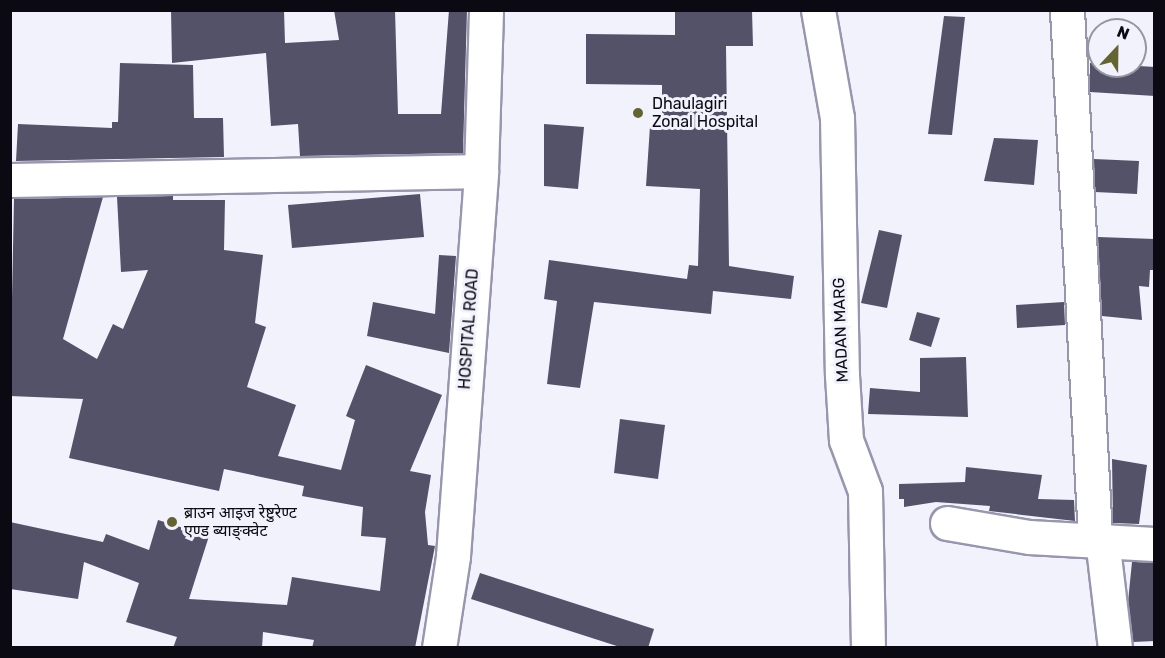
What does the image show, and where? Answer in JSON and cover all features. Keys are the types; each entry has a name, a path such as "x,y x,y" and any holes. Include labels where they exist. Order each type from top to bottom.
{"street":[{"name":"HOSPITAL ROAD","path":"439,648 453,556 481,171 486,10"},
{"name":"MADAN MARG","path":"818,10 837,118 842,375 846,440 865,491 868,648"},
{"path":"1067,10 1099,538 1115,648"},
{"path":"10,180 481,171"},
{"path":"947,523 1029,537 1099,538 1155,543"}],"building":[{"path":"171,10 284,10 285,43 339,40 334,10 395,10 398,114 441,114 449,10 467,10 463,153 300,156 298,124 271,126 266,53 172,63"},
{"path":"675,10 752,10 753,46 726,46 729,266 794,276 791,299 713,291 711,314 594,302 580,388 547,384 557,301 544,299 549,260 687,279 689,265 698,266 700,189 646,186 650,126 662,127 662,85 586,84 586,34 675,35"},
{"path":"944,16 965,17 952,135 928,134"},
{"path":"120,63 193,65 194,118 223,118 224,157 16,161 18,124 112,128 112,122 118,122"},
{"path":"1147,67 1155,67 1155,96 1090,92 1090,78 1147,78"},
{"path":"544,124 584,127 578,189 544,186"},
{"path":"994,138 1038,140 1034,185 984,181"},
{"path":"1094,159 1139,161 1137,194 1095,192"},
{"path":"420,194 424,237 292,248 288,205"},
{"path":"173,196 173,200 225,200 224,250 263,255 255,323 266,327 247,387 296,405 278,456 341,470 355,420 346,416 366,365 442,395 410,471 431,475 425,512 428,545 435,546 415,648 312,648 314,640 263,632 262,648 173,648 177,637 126,622 139,583 84,562 78,599 10,589 10,522 103,542 106,534 149,550 158,520 209,536 189,599 287,605 292,577 380,591 386,538 361,536 363,507 302,496 304,486 224,469 219,491 69,458 83,399 10,396 14,199 103,197 63,339 97,359 113,324 123,329 148,270 121,272 117,197"},
{"path":"879,230 902,235 887,308 861,303"},
{"path":"1098,237 1155,239 1155,270 1150,270 1149,287 1139,286 1142,320 1102,316"},
{"path":"439,255 456,256 449,353 367,336 373,302 435,314"},
{"path":"1064,302 1065,325 1017,328 1016,305"},
{"path":"917,312 940,318 931,347 909,340"},
{"path":"966,357 968,417 868,414 870,388 920,392 920,358"},
{"path":"620,419 665,425 658,479 614,473"},
{"path":"1112,459 1147,465 1139,524 1113,523"},
{"path":"966,467 1042,475 1038,499 1074,500 1075,521 989,511 990,506 936,502 904,507 904,499 899,499 899,484 965,482"},
{"path":"1132,562 1155,562 1155,641 1133,642 1128,602"},
{"path":"480,573 654,629 648,648 623,648 471,599"}],"place":[{"name":"Dhaulagiri Zonal Hospital","path":"638,113"},
{"name":"ब्राउन आइज रेष्टुरेण्ट एण्ड ब्याङ्क्वेट","path":"172,522"}]}
